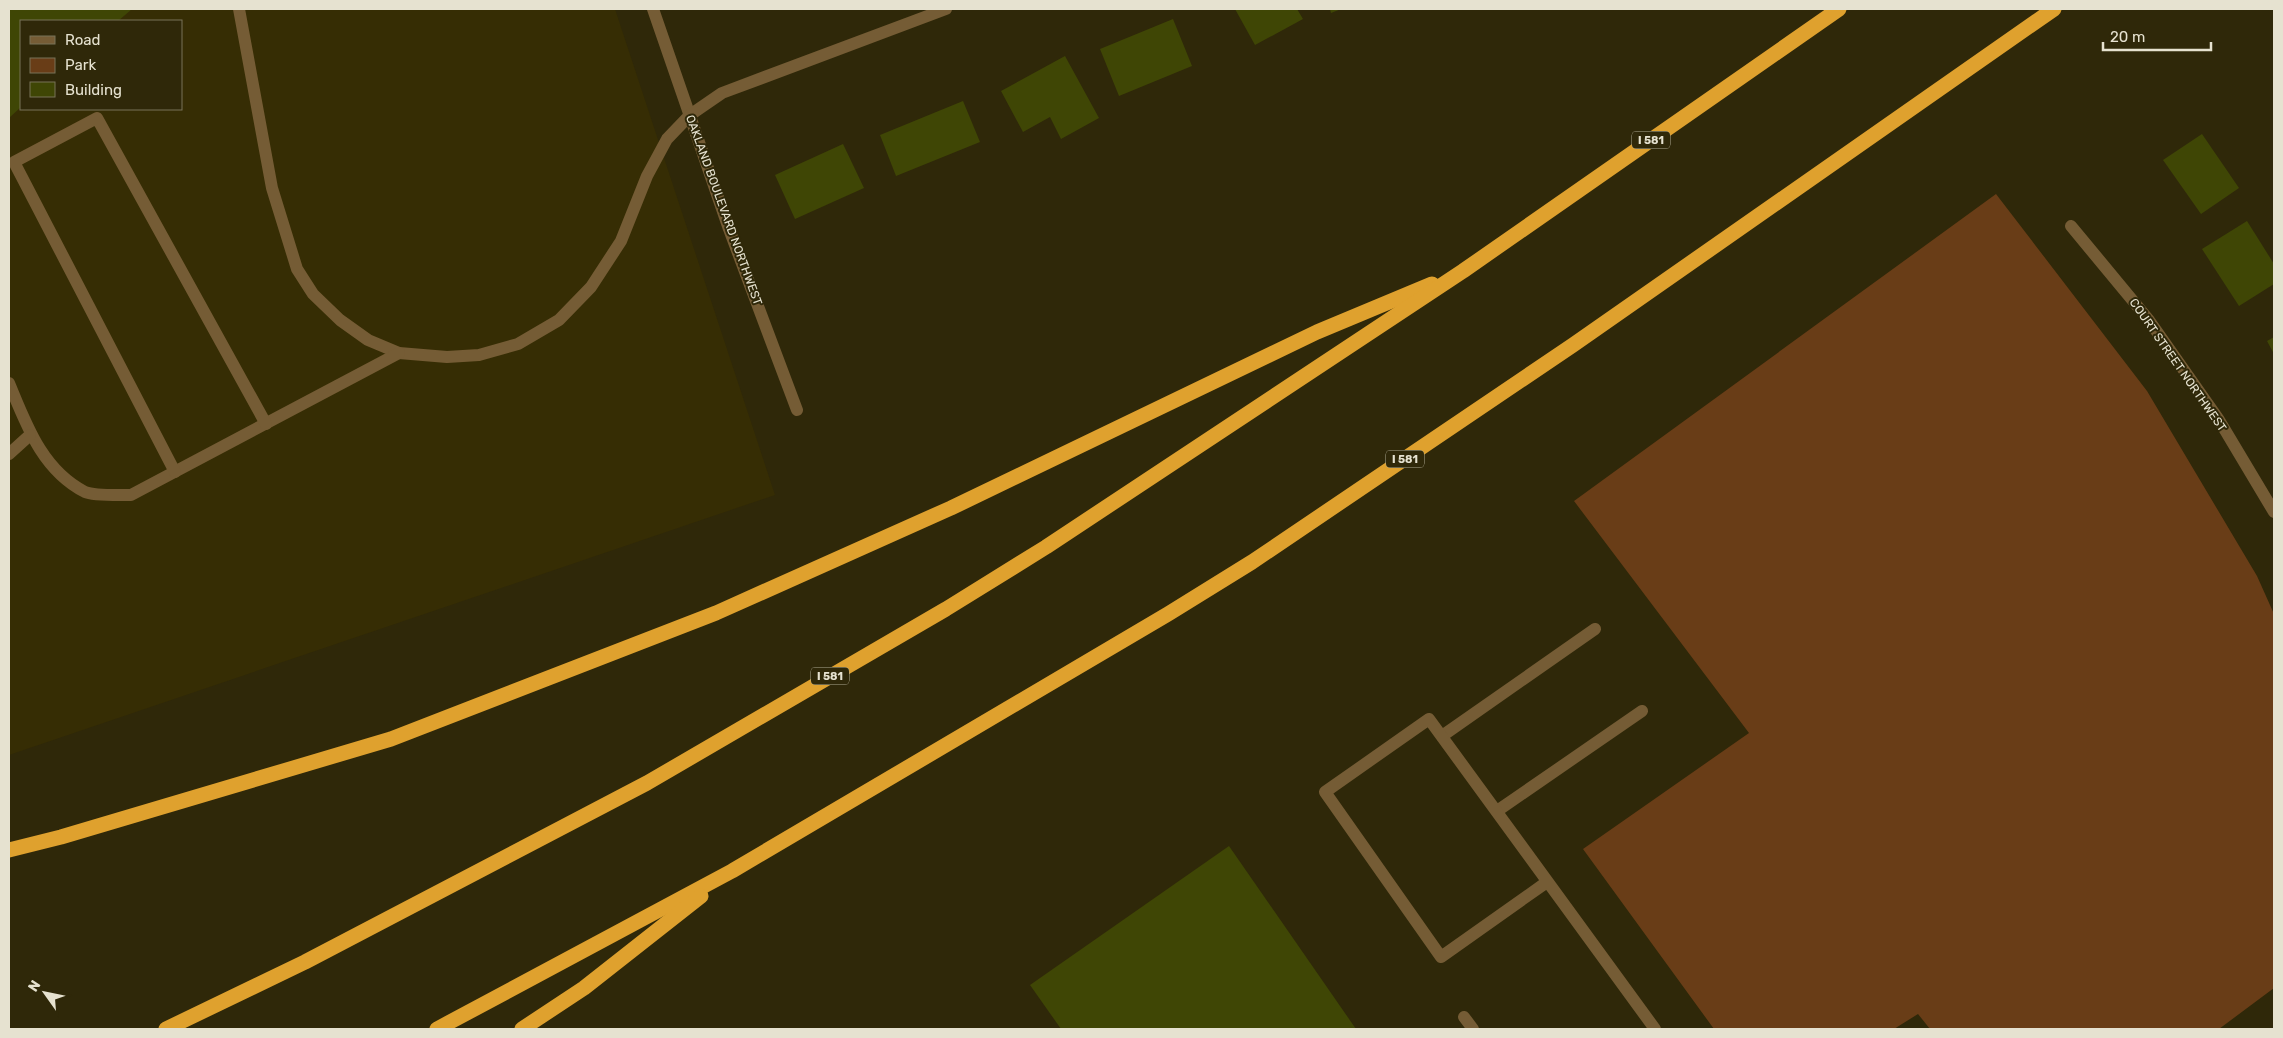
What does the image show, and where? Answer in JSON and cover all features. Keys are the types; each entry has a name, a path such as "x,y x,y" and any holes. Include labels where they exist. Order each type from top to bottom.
{"highway":[{"name":"I 581","path":"166,1029 305,962 647,783 946,609 1046,547 1464,271 1839,9"},
{"name":"I 581","path":"437,1029 732,872 1168,614 1252,562 1573,346 2054,9"},
{"path":"9,850 61,837 391,739 716,613 951,508 1316,332 1464,271"},
{"path":"522,1029 584,988 732,872"}],"street":[{"path":"238,9 272,188 297,269 313,294 340,320 368,340 399,353 447,357 479,355 518,344 559,320 591,287 621,241 647,176 667,139 690,115 722,93 946,9"},
{"name":"OAKLAND BOULEVARD NORTHWEST","path":"654,9 729,229 797,410"},
{"path":"175,472 14,162 97,118 266,424"},
{"name":"COURT STREET NORTHWEST","path":"2071,226 2148,319 2218,420 2273,506"},
{"path":"9,383 30,436 53,468 86,493 131,495 399,353"},
{"path":"9,454 30,436"},
{"path":"1442,736 1595,629"},
{"path":"1497,812 1642,712"},
{"path":"1548,882 1441,957 1325,792 1430,719 1655,1029"},
{"path":"1464,1017 1473,1029"}],"shaded area":[{"path":"9,9 615,9 775,495 9,755"}],"green space":[{"path":"1996,194 2147,391 2257,576 2274,614 2274,988 2219,1029 1930,1029 1918,1014 1894,1029 1714,1029 1583,849 1749,733 1574,501"}],"building":[{"path":"9,9 132,9 119,20 20,20 20,108 9,118"},
{"path":"1235,9 1297,9 1303,19 1255,45"},
{"path":"1330,9 1341,9 1331,13"},
{"path":"1173,19 1192,66 1119,96 1100,49"},
{"path":"1065,56 1099,118 1061,139 1050,117 1023,132 1001,91"},
{"path":"963,101 980,142 896,176 880,135"},
{"path":"2202,134 2239,188 2201,214 2163,160"},
{"path":"843,144 864,188 795,219 775,175"},
{"path":"2247,221 2274,264 2274,284 2239,306 2202,249"},
{"path":"2274,337 2274,354 2267,341"},
{"path":"1229,846 1356,1029 1061,1029 1030,985"}]}
